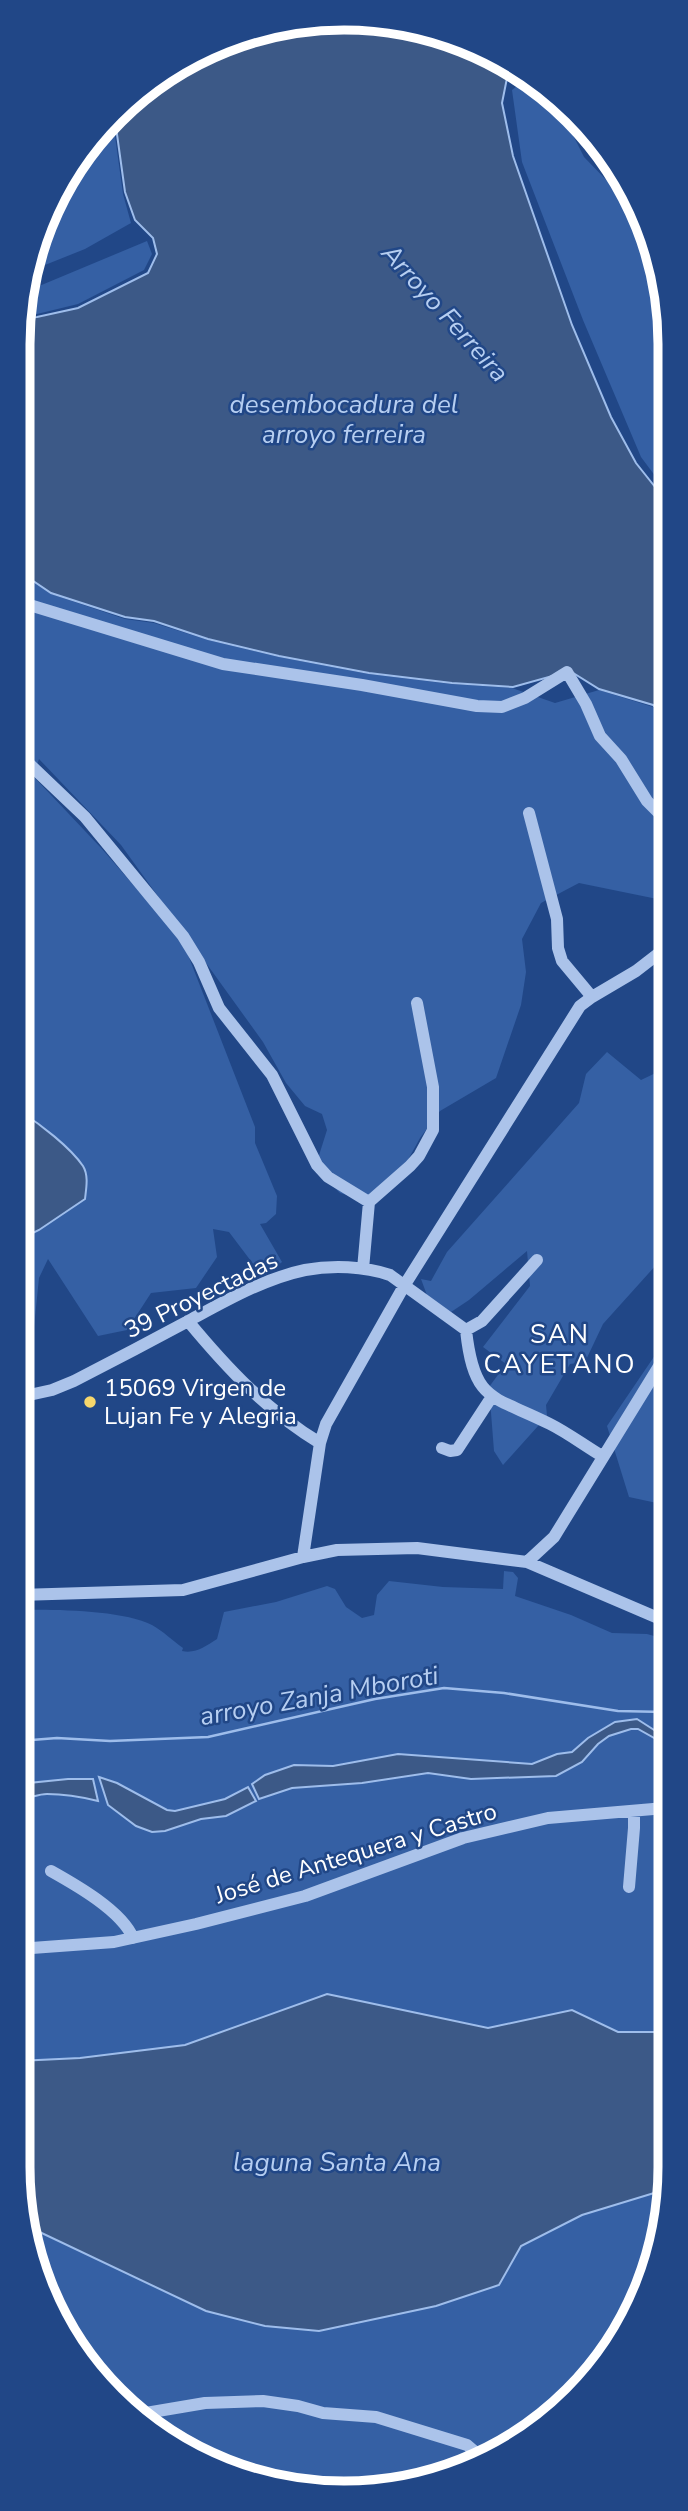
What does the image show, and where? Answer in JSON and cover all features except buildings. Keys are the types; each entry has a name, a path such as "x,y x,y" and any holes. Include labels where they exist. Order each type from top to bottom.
{"street":[{"path":"30,605 223,664 477,706 502,707 525,698 567,673 604,742 621,759 647,801 658,812"},
{"path":"30,762 85,817 183,936 199,962 219,1008 272,1075 317,1165 328,1177 369,1202"},
{"path":"529,813 557,919 558,948 562,961 592,997"},
{"path":"303,1557 320,1443 326,1423 404,1286 580,1006 658,954"},
{"path":"363,1269 369,1202 410,1166 433,1130 431,1067 417,1003"},
{"path":"537,1260 482,1321 466,1330 475,1375 491,1398 552,1424 602,1456"},
{"name":"39 Proyectadas","path":"30,1395 74,1381 237,1296 288,1274 307,1270 363,1269 390,1275 466,1330"},
{"path":"188,1321 229,1370 258,1396 320,1443"},
{"path":"527,1562 554,1537 658,1368"},
{"path":"442,1448 457,1450 491,1398"},
{"path":"30,1595 183,1590 303,1557 359,1548 417,1548 527,1562 658,1618"},
{"name":"José de Antequera y Castro","path":"30,1948 75,1946 133,1938 305,1896 463,1838 548,1818 658,1809"},
{"path":"629,1887 634,1811"},
{"path":"51,1871 76,1885 113,1914 128,1928 133,1938"},
{"path":"149,2413 205,2403 263,2401 323,2413 376,2417 467,2445 475,2452"}],"shaded area":[{"path":"520,84 567,123 584,157 620,194 642,243 658,323 658,480 641,457 583,320 522,162 512,90"},
{"path":"114,130 123,194 131,223 85,249 39,267 62,205 83,169"},
{"path":"147,241 152,254 144,270 78,304 31,314 35,288"},
{"path":"30,580 51,594 125,619 154,623 208,640 279,657 369,674 512,688 555,703 599,690 653,707 658,712 658,899 579,883 541,903 522,939 526,972 521,1005 496,1078 440,1111 420,1138 398,1178 364,1200 340,1193 315,1168 327,1130 322,1114 305,1106 286,1083 263,1042 121,845 39,759 33,776 102,849 183,942 255,1127 255,1143 277,1196 276,1214 266,1223 260,1224 282,1262 263,1277 229,1232 213,1229 217,1257 196,1288 151,1293 127,1330 98,1336 48,1259 39,1278 34,1327 30,1328"},
{"path":"607,1052 641,1080 658,1072 658,1263 603,1324 585,1362 570,1364 546,1405 547,1416 503,1465 494,1451 489,1387 506,1364 483,1347 530,1286 527,1251 451,1312 428,1298 421,1279 431,1281 447,1252 579,1103 586,1074"},
{"path":"658,1351 658,1503 629,1497 607,1426"},
{"path":"504,1571 513,1572 518,1578 515,1596 571,1615 612,1633 658,1637 658,2188 648,2248 626,2306 593,2358 551,2403 501,2439 445,2465 385,2479 323,2481 263,2471 205,2449 187,2439 153,2416 122,2389 95,2358 72,2324 46,2268 40,2248 30,2188 30,1610 68,1610 124,1616 152,1625 183,1648 182,1651 192,1651 217,1639 224,1612 276,1602 327,1586 335,1589 346,1607 362,1618 374,1615 377,1595 389,1581 443,1587 503,1589"}],"water":[{"name":"desembocadura del arroyo ferreira","path":"323,30 385,32 445,46 483,62 510,77 507,78 502,103 513,156 572,325 611,417 636,463 658,491 658,710 653,705 599,689 570,671 513,687 369,673 279,656 208,639 154,621 125,617 51,593 30,579 31,317 78,308 148,273 157,254 153,238 135,220 125,192 116,128 153,95 187,72 243,46 263,40"},
{"path":"30,1118 71,1151 83,1166 87,1182 85,1199 30,1234"},
{"path":"637,1719 658,1732 658,1740 638,1729 609,1736 582,1762 556,1776 471,1779 428,1773 362,1783 292,1788 259,1799 252,1784 265,1775 294,1765 333,1766 398,1754 532,1764 557,1754 572,1752 588,1738 615,1722"},
{"path":"99,1777 117,1783 167,1810 175,1811 225,1799 248,1787 256,1801 226,1816 201,1819 165,1831 152,1832 136,1826 108,1805"},
{"path":"93,1779 98,1801 53,1794 30,1797 30,1783"},
{"name":"laguna Santa Ana","path":"327,1994 488,2028 572,2010 618,2032 658,2032 658,2192 582,2215 521,2246 499,2285 436,2306 319,2331 265,2326 206,2311 37,2231 30,2188 30,2060 80,2058 185,2045"}],"waterway":[{"name":"arroyo Zanja Mboroti","path":"30,1740 57,1738 110,1741 208,1737 375,1699 444,1688 504,1693 618,1711 658,1712"}],"place":[{"name":"15069 Virgen de Lujan Fe y Alegria","path":"90,1402"}],"district":[{"name":"SAN CAYETANO","path":"560,1349"}],"water label":[{"name":"Arroyo Ferreira","path":"445,313"}]}
